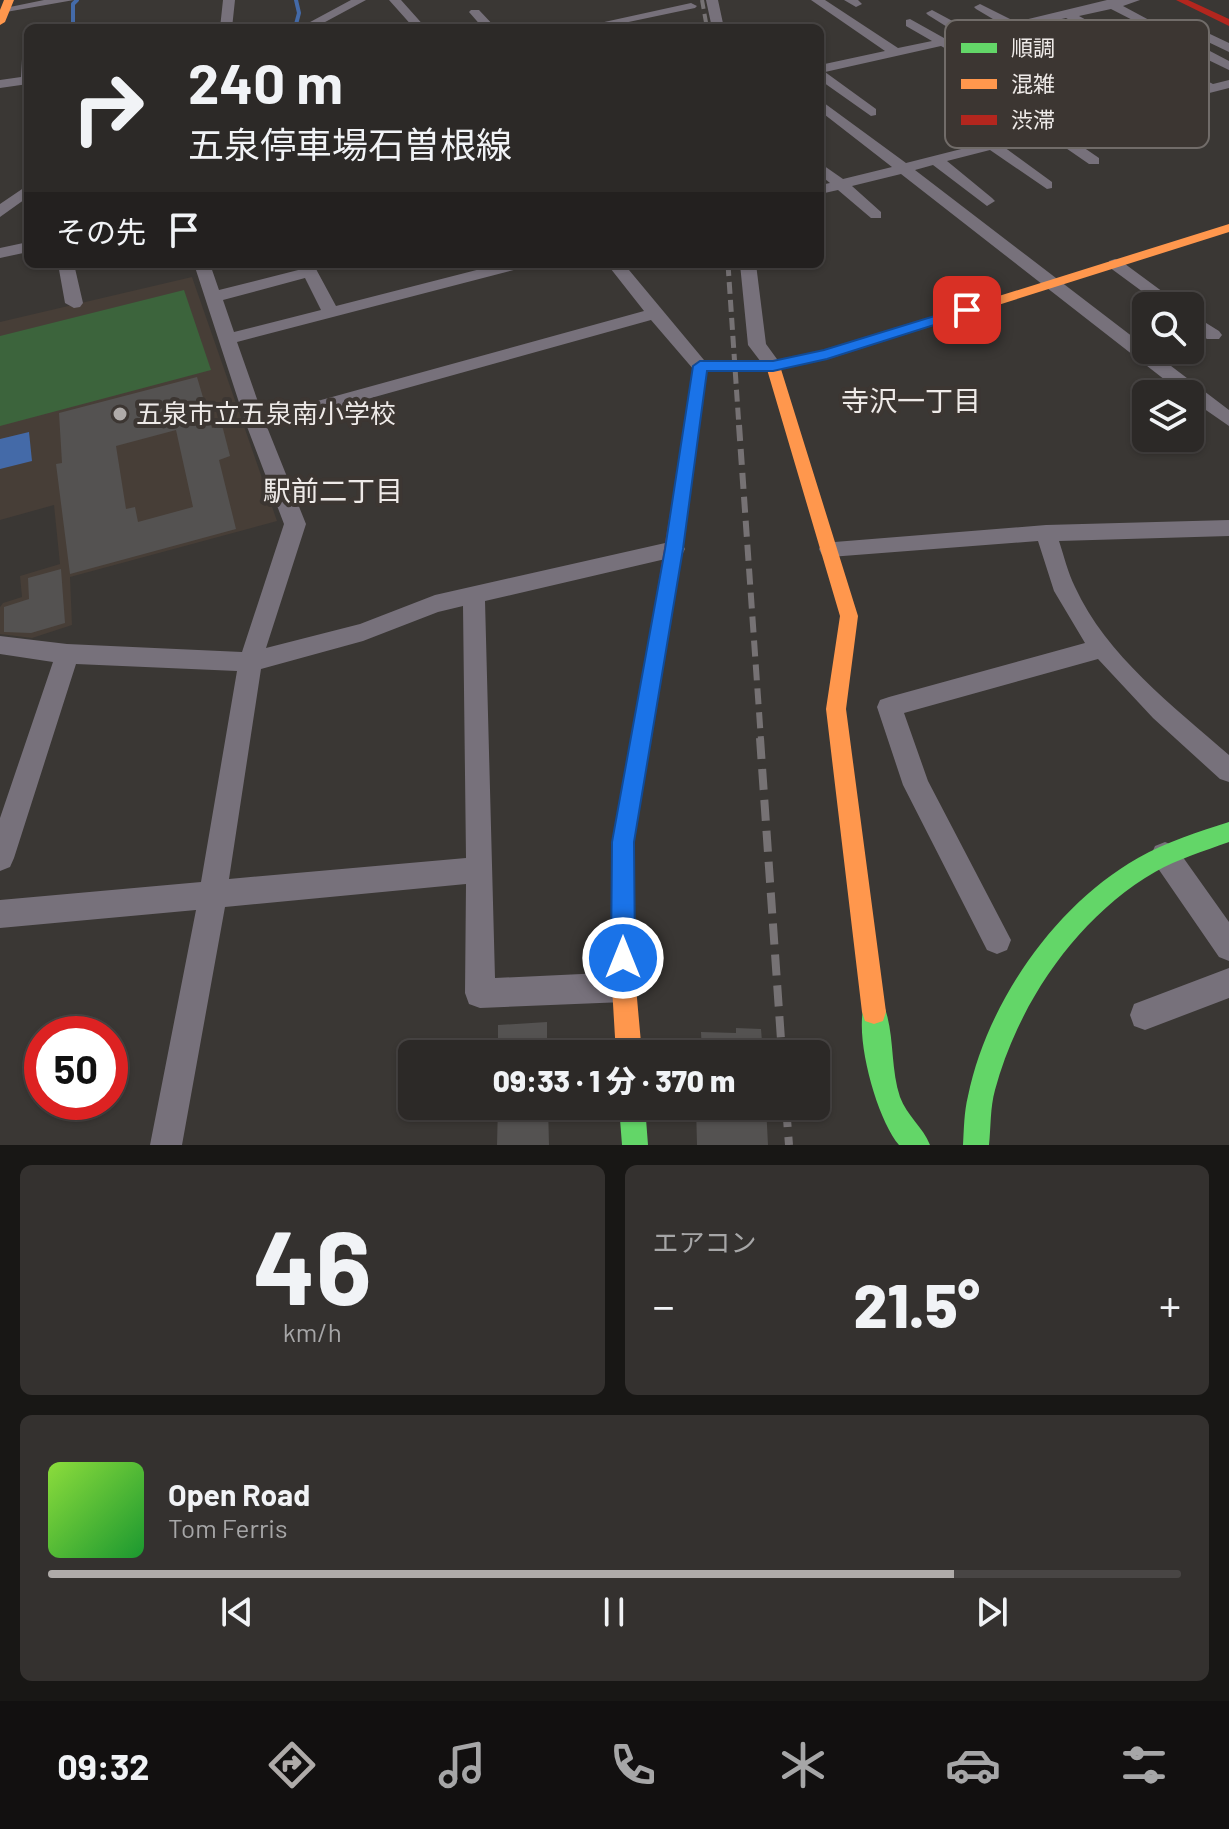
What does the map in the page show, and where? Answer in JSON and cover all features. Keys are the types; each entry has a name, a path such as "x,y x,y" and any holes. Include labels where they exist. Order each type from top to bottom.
{"main road":[{"path":"1181,0 1229,23"},
{"path":"628,1040 624,987 623,842 674,549 700,366 773,366 827,355 1229,228"},
{"path":"773,366 849,616 849,642 837,681 836,709 885,1098 902,1132 917,1145"},
{"path":"976,1145 982,1091 1013,1008 1068,930 1131,875 1165,855 1229,832"},
{"path":"633,1120 635,1145"}],"street":[{"path":"5,10 68,0"},
{"path":"228,24 229,0"},
{"path":"313,24 360,0"},
{"path":"395,0 416,24"},
{"path":"653,0 672,16"},
{"path":"717,24 712,2 729,0"},
{"path":"817,0 895,52"},
{"path":"1047,20 1108,2 1134,0"},
{"path":"1108,2 1143,20"},
{"path":"613,24 672,16 691,6"},
{"path":"980,7 1003,20"},
{"path":"475,12 486,24"},
{"path":"932,13 945,21"},
{"path":"1069,15 1078,20"},
{"path":"910,23 944,43"},
{"path":"1210,38 1229,48"},
{"path":"824,70 944,43"},
{"path":"1209,56 1229,66"},
{"path":"824,74 871,112"},
{"path":"0,84 24,81"},
{"path":"1209,90 1229,84"},
{"path":"824,107 1229,420"},
{"path":"824,189 982,148"},
{"path":"997,148 1047,185"},
{"path":"1075,148 1094,161"},
{"path":"936,160 987,201"},
{"path":"824,170 876,215"},
{"path":"0,195 24,192"},
{"path":"0,212 24,192"},
{"path":"0,253 24,248"},
{"path":"1115,264 1154,292"},
{"path":"67,268 74,303"},
{"path":"166,1145 213,894 250,662 295,524 256,424 203,268"},
{"path":"228,339 504,268"},
{"path":"618,268 690,358 700,366"},
{"path":"748,268 757,345 773,366"},
{"path":"214,297 310,272 331,313"},
{"path":"256,424 654,314"},
{"path":"1204,328 1213,335"},
{"path":"830,549 1046,533 1229,528"},
{"path":"1046,533 1065,592 1102,648 1173,722 1229,771"},
{"path":"0,645 67,654 250,662 363,632 435,604 674,549"},
{"path":"474,595 480,993 624,987"},
{"path":"997,940 916,785 889,707 1102,648"},
{"path":"0,858 67,654"},
{"path":"1165,855 1229,947"},
{"path":"0,914 480,870"},
{"path":"1145,1015 1229,983"}],"shaded area":[{"name":"五泉市立五泉南小学校","path":"192,277 277,521 70,577 72,625 32,638 0,634 0,607 3,603 22,597 20,576 60,564 54,505 0,520 0,322"}],"green space":[{"path":"184,290 211,370 0,426 0,336"}],"water":[{"path":"29,432 32,461 0,469 0,439"}],"building":[{"path":"197,377 212,428 222,425 230,456 219,460 236,529 70,574 56,464 62,463 59,413","holes":["176,430 193,507 138,522 135,507 126,509 116,446"]},
{"path":"61,569 65,623 31,633 4,632 4,607 29,599 28,578"},
{"path":"547,1022 547,1040 498,1040 498,1025"},
{"path":"736,1028 761,1029 762,1040 701,1040 701,1032 736,1033"},
{"path":"498,1120 548,1120 549,1145 497,1145"},
{"path":"696,1120 767,1120 768,1145 697,1145"}],"waterway":[{"path":"73,24 73,4 77,0"},
{"path":"296,0 299,13 296,24"}],"railway":[{"path":"702,0 706,24"},
{"path":"728,268 739,427"},
{"path":"739,425 761,740"},
{"path":"760,738 781,1040"},
{"path":"787,1120 789,1145"}],"traffic: fast":[{"path":"976,1145 980,1097 1004,1028 1020,997 1060,941 1108,893 1134,873 1168,854 1229,832"},
{"path":"874,1012 880,1066 888,1100 904,1131 917,1145"},
{"path":"633,1120 635,1145"}],"traffic: slow":[{"path":"0,22 9,0"},
{"path":"892,334 1229,228"},
{"path":"773,366 849,616 836,709 874,1012"},
{"path":"628,1040 624,987 623,842 662,615"}],"traffic: jam":[{"path":"1181,0 1229,23"},
{"path":"662,615 700,366 773,366 827,355 892,334"}],"place":[{"name":"五泉市立五泉南小学校","path":"120,414"}],"district":[{"name":"寺沢一丁目","path":"911,401"},
{"name":"駅前二丁目","path":"333,491"}],"route":[{"path":"623,958 623,842 674,549 700,366 773,366 827,355 967,310"}]}
